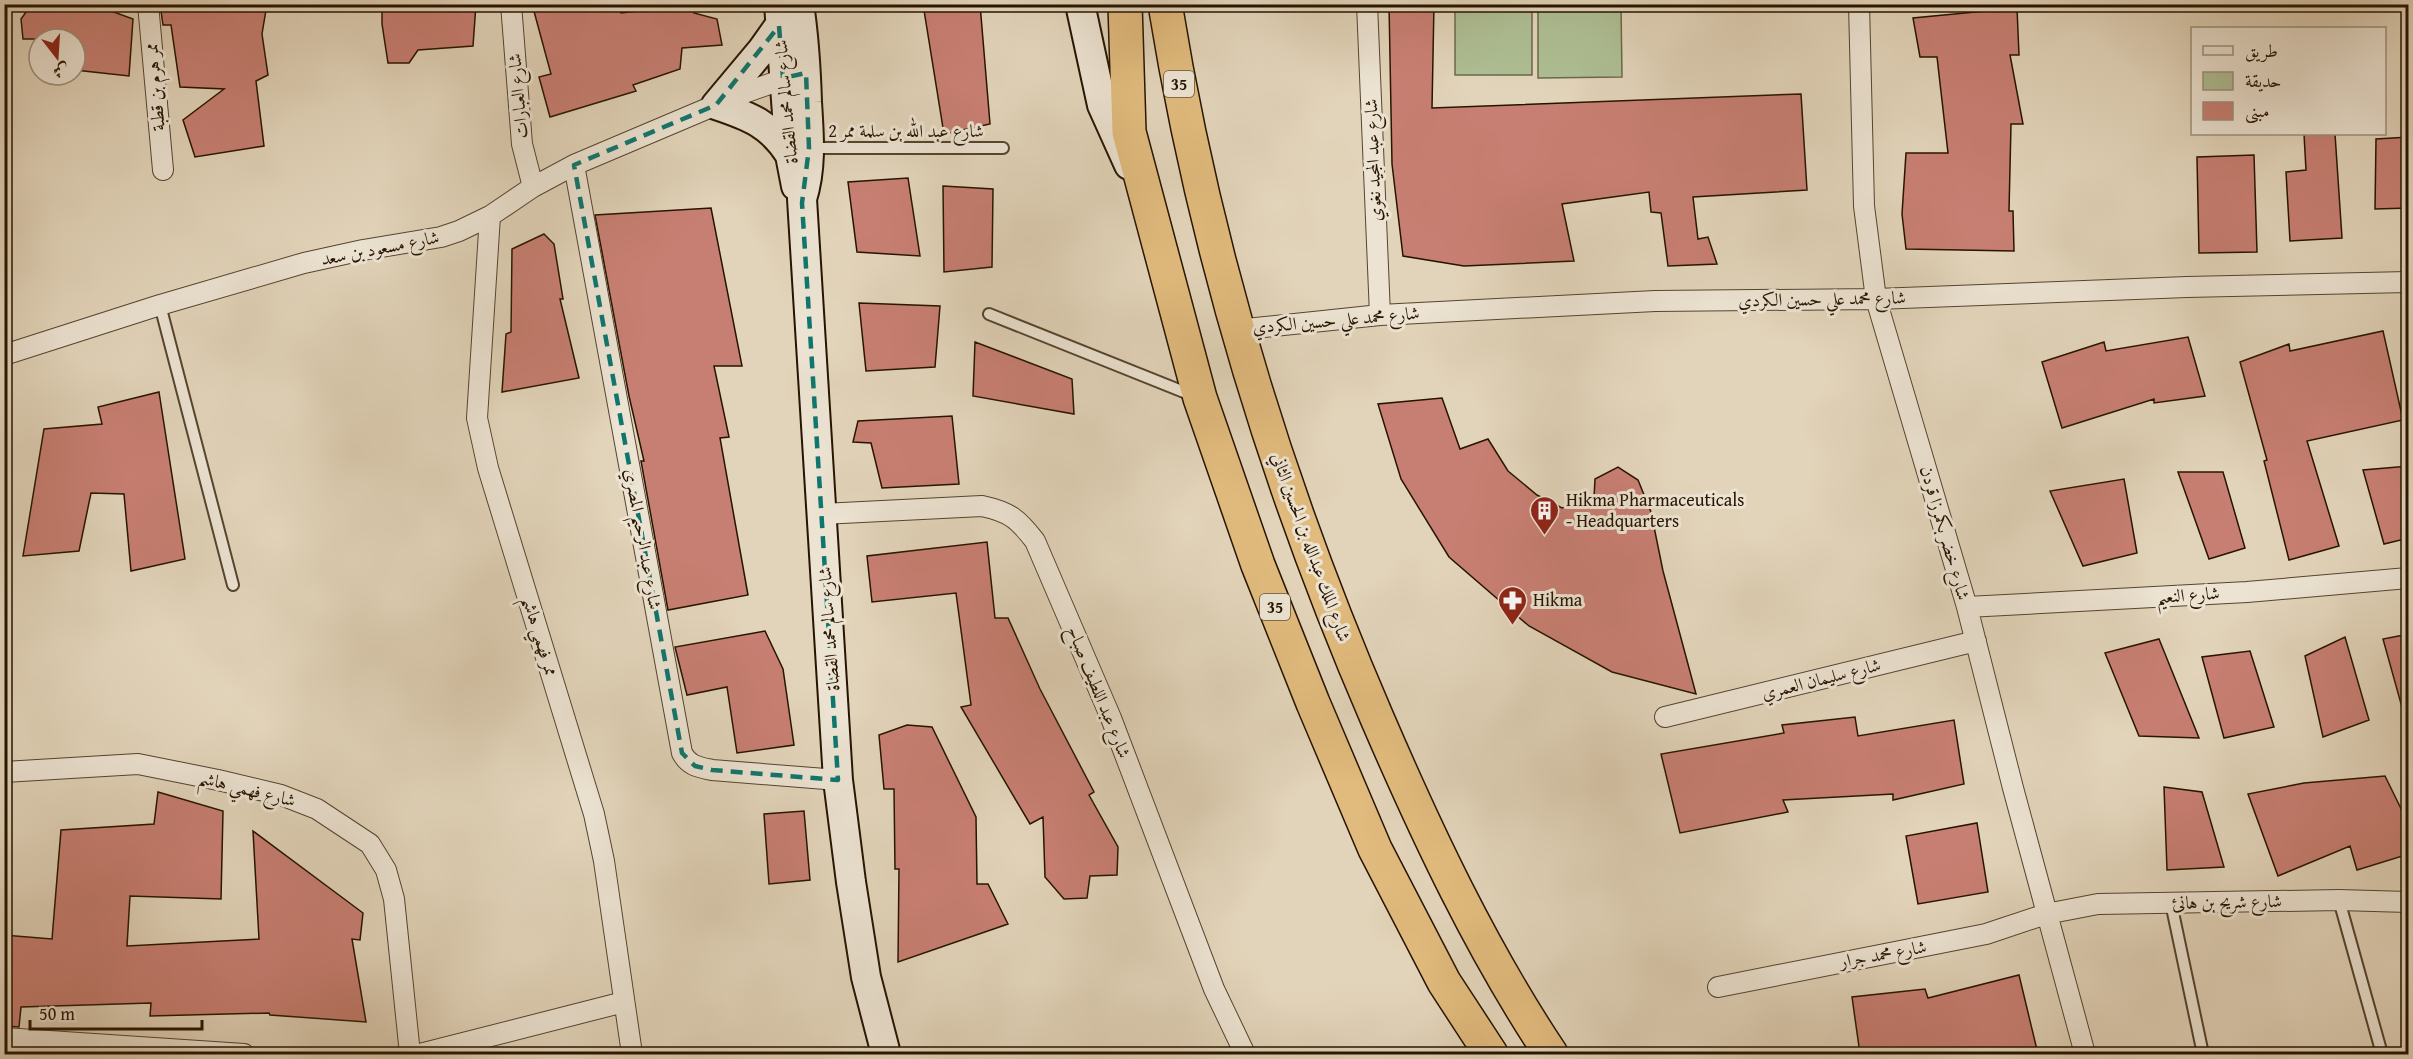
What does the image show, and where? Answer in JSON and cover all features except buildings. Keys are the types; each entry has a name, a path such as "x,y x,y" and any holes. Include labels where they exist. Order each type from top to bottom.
{"highway":[{"name":"35","path":"1125,4 1129,132 1200,398 1258,565 1375,849 1444,982 1491,1054"},
{"name":"شارع الملك عبدالله بن الحسين الثاني","path":"1165,4 1194,163 1236,330 1311,558 1402,777 1460,900 1551,1054"}],"street":[{"name":"ممر هرم بن قطبة","path":"148,4 163,170"},
{"name":"شارع العبارات","path":"511,4 522,144 533,187"},
{"name":"شارع سالم محمد القضاة","path":"799,4 794,76 800,151 797,188 802,199 838,780 866,977 886,1054"},
{"path":"1080,4 1102,105 1147,203"},
{"path":"1181,4 1190,90 1194,163"},
{"name":"شارع عبد المجيد نغوي","path":"1367,4 1380,315"},
{"name":"شارع خضر بكمرزا قردن","path":"1859,4 1864,206 1876,299 1967,608 2046,914 2085,1054"},
{"name":"شارع سالم محمد القضاة","path":"779,15 794,76"},
{"path":"779,15 762,50 716,105 758,121 800,151"},
{"name":"شارع مسعود بن سعد","path":"4,355 160,305 304,263 441,237 490,216 533,187 574,165 716,105 794,76"},
{"name":"شارع عبد الرحيم المصري","path":"574,165 682,753 687,761 695,766 712,770 838,780"},
{"name":"ممر فهمي هاشم","path":"490,216 477,417 488,468 594,814 604,861 632,1054"},
{"name":"شارع محمد علي حسين الكردي","path":"1236,330 1380,315 1655,301 1876,299 2187,287 2409,282"},
{"name":"شارع عبد اللطيف صباح","path":"822,514 982,506 1003,511 1021,522 1035,541 1107,708 1214,989 1245,1054"},
{"name":"شارع النعيم","path":"1967,608 2305,588 2409,578"},
{"name":"شارع سليمان العمري","path":"1665,717 1976,641"},
{"name":"شارع فهمي هاشم","path":"4,772 138,764 184,773 281,795 317,809 370,844 386,870 394,899 410,1054"},
{"name":"شارع شريح بن هانئ","path":"2046,914 2098,904 2339,900 2409,902"},
{"name":"شارع محمد جرار","path":"1718,987 1986,934 2046,914"},
{"path":"420,1054 624,1002"},
{"path":"16,1044 244,1054"}],"lane":[{"name":"شارع عبد الله بن سلمة ممر 2","path":"800,151 1003,148"},
{"path":"160,305 232,585"},
{"path":"989,314 1200,398"},
{"path":"2339,900 2382,1054"},
{"path":"2171,903 2203,1054"}],"highlighted area":[{"path":"779,26 783,78 806,73 809,148 802,203 838,780 712,770 695,766 682,753 574,165 716,105"}],"green space":[{"path":"1455,5 1532,5 1532,75 1455,75"},
{"path":"1538,5 1621,5 1622,77 1538,78"}],"place":[{"name":"Hikma Pharmaceuticals - Headquarters","path":"1545,536"},
{"name":"Hikma","path":"1512,626"}]}
